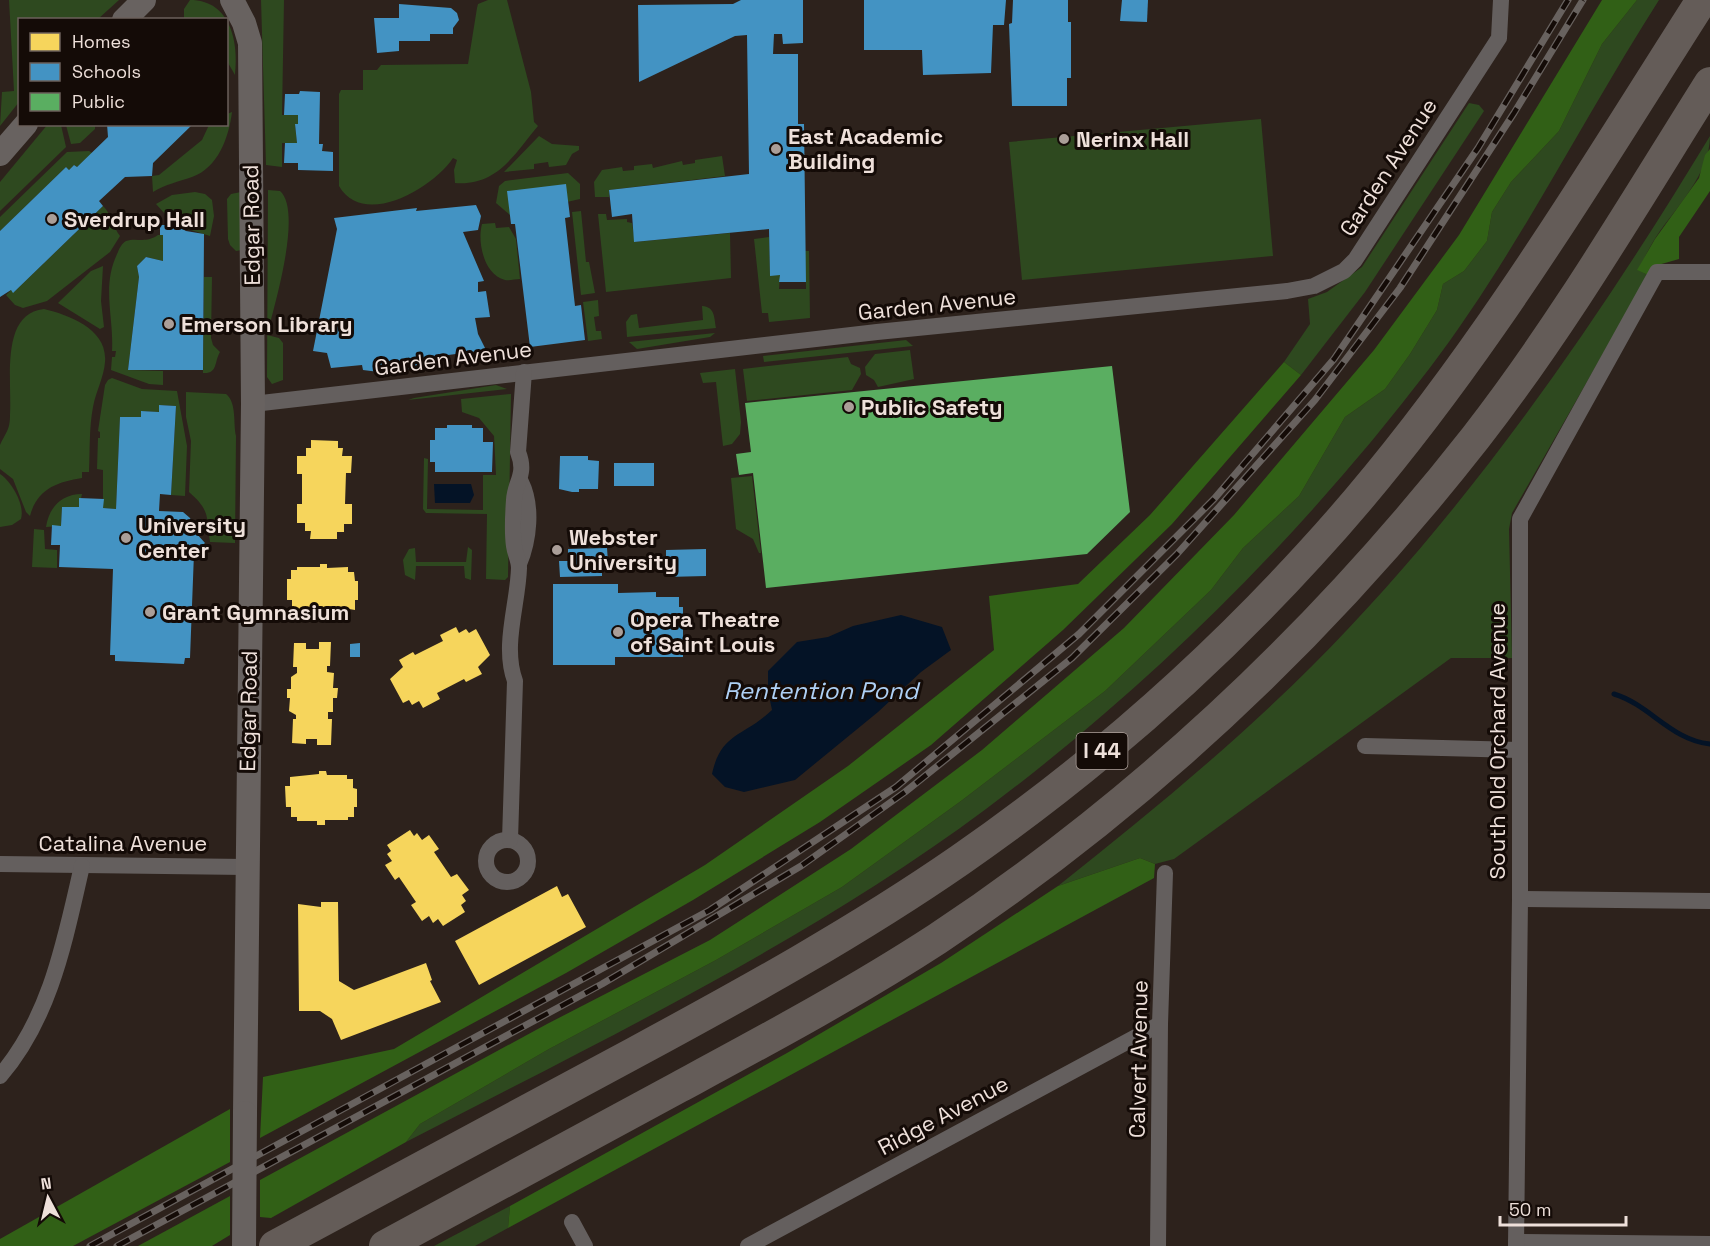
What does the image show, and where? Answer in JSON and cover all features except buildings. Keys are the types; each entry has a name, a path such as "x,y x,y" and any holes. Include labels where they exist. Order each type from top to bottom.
{"highway":[{"name":"I 44","path":"275,1246 804,959 962,859 1125,732 1246,621 1311,553 1429,412 1516,290 1702,0"},
{"name":"I 44","path":"385,1246 793,1026 874,979 1006,891 1155,774 1225,712 1300,639 1357,579 1478,434 1586,280 1710,83"}],"street":[{"path":"126,18 144,0"},
{"name":"Edgar Road","path":"232,0 244,23 250,43 253,404 246,867 244,1246"},
{"path":"250,0 250,43"},
{"name":"Garden Avenue","path":"253,404 866,333 1149,306 1314,286 1344,270 1355,260 1499,38 1501,0"},
{"path":"0,154 24,126"},
{"name":"South Old Orchard Avenue","path":"1516,1244 1520,899 1520,519 1657,272 1710,273"},
{"path":"510,840 515,681 511,671 513,607 518,597 519,564 514,546 514,497 520,482 521,460 518,452 524,372"},
{"path":"1365,746 1520,750"},
{"name":"Catalina Avenue","path":"0,864 246,867"},
{"path":"0,1076 23,1043 41,1010 58,965 82,866"},
{"name":"Calvert Avenue","path":"1158,1246 1160,1024 1165,873"},
{"path":"1520,899 1710,901"},
{"name":"Ridge Avenue","path":"748,1246 1160,1024"},
{"path":"572,1222 585,1246"},
{"path":"1516,1244 1710,1244"}],"green space":[{"path":"9,0 119,0 99,18 18,18 18,103 0,126 2,92 14,91"},
{"path":"190,0 204,2 215,7 225,18 184,18 184,9"},
{"path":"261,0 284,0 282,115 298,115 298,124 295,125 297,143 282,143 282,167 266,165"},
{"path":"488,0 507,0 531,92 534,122 538,126 503,167 482,180 455,183 454,170 457,160 453,158 430,181 398,199 381,204 365,204 350,198 339,186 339,94 341,90 363,90 363,70 377,70 381,65 468,64 478,4"},
{"path":"1602,0 1637,0 1602,44 1559,131 1511,182 1492,212 1487,241 1464,271 1443,284 1437,310 1385,389 1345,417 1299,496 1243,548 1211,590 1105,691 961,801 842,887 716,960 549,1049 420,1124 406,1142 271,1218 260,1217 260,1180 547,1024 710,940 851,849 982,750 1124,628 1234,515 1374,350 1459,235"},
{"path":"1637,0 1659,0 1520,233 1461,325 1429,369 1330,490 1277,548 1166,659 1048,761 986,809 848,903 703,987 406,1142 420,1124 549,1049 716,960 842,887 961,801 1105,691 1211,590 1243,548 1299,496 1345,417 1385,389 1437,310 1443,284 1464,271 1487,241 1492,212 1511,182 1559,131 1602,44"},
{"path":"228,24 233,37 235,75 228,63"},
{"path":"1469,103 1479,105 1484,111 1365,292 1301,375 1284,362 1310,324 1308,299 1327,292 1362,267"},
{"path":"232,112 225,141 209,167 201,173 153,192 152,176 159,175 202,140 209,126 228,126 228,114"},
{"path":"1261,119 1273,256 1022,280 1009,142"},
{"path":"46,126 61,126 66,147 0,211 0,182"},
{"path":"66,126 95,126 95,129 80,143 71,144"},
{"path":"539,136 552,144 579,146 579,150 572,154 566,165 549,167 548,162 534,164 534,169 504,172"},
{"path":"1710,136 1704,164 1698,177 1656,237 1638,270 1648,275 1512,513 1509,529 1512,658 1451,658 1174,859 1155,864 1140,858 1058,886 1124,833 1251,724 1312,666 1424,544 1527,413 1575,345 1622,276"},
{"path":"1710,149 1710,191 1679,237 1679,259 1658,265 1648,275 1637,270 1655,239 1699,178 1705,155"},
{"path":"89,151 92,153 77,167 74,165 69,170 66,167 0,231 0,217 67,152"},
{"path":"722,156 725,176 609,190 609,197 595,197 594,182 602,170 622,167 623,171 634,170 634,166 652,164 653,168 682,161 683,165 695,163 695,160"},
{"path":"568,173 580,184 580,199 510,215 496,203 499,186 505,181"},
{"path":"268,190 280,191 286,202 289,218 285,260 267,334"},
{"path":"195,192 205,194 212,200 214,216 210,236 175,225 156,204 172,195"},
{"path":"241,192 242,250 236,251 228,239 227,199 231,194"},
{"path":"103,206 120,236 110,252 47,301 23,308 15,305 6,295 11,290 14,292"},
{"path":"581,211 586,262 589,262 595,293 581,295 572,212"},
{"path":"598,214 606,214 607,220 627,219 627,222 632,223 635,242 730,233 731,278 606,292"},
{"path":"495,223 496,228 509,227 516,239 520,279 507,280 498,277 487,265 481,240 482,224"},
{"path":"163,235 163,261 146,257 137,266 139,277 128,370 163,371 163,385 149,384 111,370 112,357 115,357 116,351 112,351 109,301 113,265 119,249 125,242 145,240"},
{"path":"769,237 770,275 780,275 779,289 806,289 805,251 809,251 810,318 769,322 768,313 762,313 754,239"},
{"path":"103,266 101,301 104,327 100,329 58,303 91,271"},
{"path":"204,277 212,277 211,338 213,345 220,352 213,369 208,373 203,373"},
{"path":"598,300 599,316 594,317 596,331 601,331 602,339 588,341 583,302"},
{"path":"702,306 712,310 716,328 627,337 626,322 631,315 637,314 639,328 703,320"},
{"path":"44,309 75,320 94,332 104,350 105,362 94,401 90,431 89,472 82,472 82,478 49,488 38,499 30,516 26,512 13,479 0,469 0,445 9,424 10,367 14,335 20,323 30,314"},
{"path":"715,333 710,337 637,349 629,342"},
{"path":"267,335 279,338 283,343 283,380 272,384 267,377"},
{"path":"906,340 913,346 764,362 763,356"},
{"path":"910,350 914,379 878,387 874,380 866,375 865,367 875,354"},
{"path":"848,357 851,364 860,368 861,374 852,390 747,401 743,369"},
{"path":"1284,362 1301,375 1172,524 1063,630 931,745 820,822 693,900 566,973 260,1138 263,1077 394,1049 705,865 848,766 994,650 989,596 1078,584 1150,515"},
{"path":"735,369 741,422 740,434 732,444 723,446 716,382 703,383 700,373"},
{"path":"112,378 142,389 177,391 187,446 185,496 171,495 176,406 159,405 159,412 141,411 141,417 120,417 116,509 103,508 103,470 97,469 98,438 100,438 98,431 105,385"},
{"path":"496,385 507,389 408,400 414,398"},
{"path":"186,392 226,394 232,403 236,436 235,543 210,542 204,510 189,492 191,441 186,417"},
{"path":"511,394 508,577 505,580 486,579 487,514 426,513 423,509 424,458 428,459 427,509 483,510 483,475 496,475 494,436 479,418 462,412 461,399"},
{"path":"0,474 9,482 16,494 22,513 21,519 12,525 0,527"},
{"path":"752,476 761,553 753,539 736,529 731,478"},
{"path":"82,494 79,507 62,507 61,526 46,527 50,513 58,503 68,496"},
{"path":"34,529 44,530 45,549 57,550 57,568 32,567"},
{"path":"468,547 472,550 471,580 465,578 464,566 416,566 415,580 405,575 403,560 409,549 415,548 416,562 466,562"},
{"path":"1140,858 1155,864 1154,878 508,1228 510,1206 787,1053 941,963 1058,886"},
{"path":"230,1109 230,1162 73,1246 0,1246 0,1239"},
{"path":"230,1196 230,1235 212,1246 138,1246"},
{"path":"510,1206 508,1228 475,1246 434,1246"}],"water":[{"path":"434,484 471,484 474,495 470,503 435,503"},
{"name":"Rentention Pond","path":"901,615 942,627 951,650 921,672 878,712 795,780 744,792 725,787 712,774 721,750 728,742 772,710 768,691 768,671 797,642 828,637 853,626"}],"waterway":[{"path":"1614,694 1639,706 1684,736 1710,744"}],"railway":[{"path":"90,1246 710,910 896,787 1079,634 1214,499 1334,359 1478,148 1568,0"},
{"path":"117,1246 602,984 801,866 905,792 1072,658 1177,554 1315,400 1400,288 1514,113 1583,0"}],"place":[{"name":"Nerinx Hall","path":"1064,139"},
{"name":"East Academic Building","path":"776,149"},
{"name":"Sverdrup Hall","path":"52,219"},
{"name":"Emerson Library","path":"169,324"},
{"name":"Public Safety","path":"849,407"},
{"name":"University Center","path":"126,538"},
{"name":"Webster University","path":"557,550"},
{"name":"Grant Gymnasium","path":"150,612"},
{"name":"Opera Theatre of Saint Louis","path":"618,632"}]}
